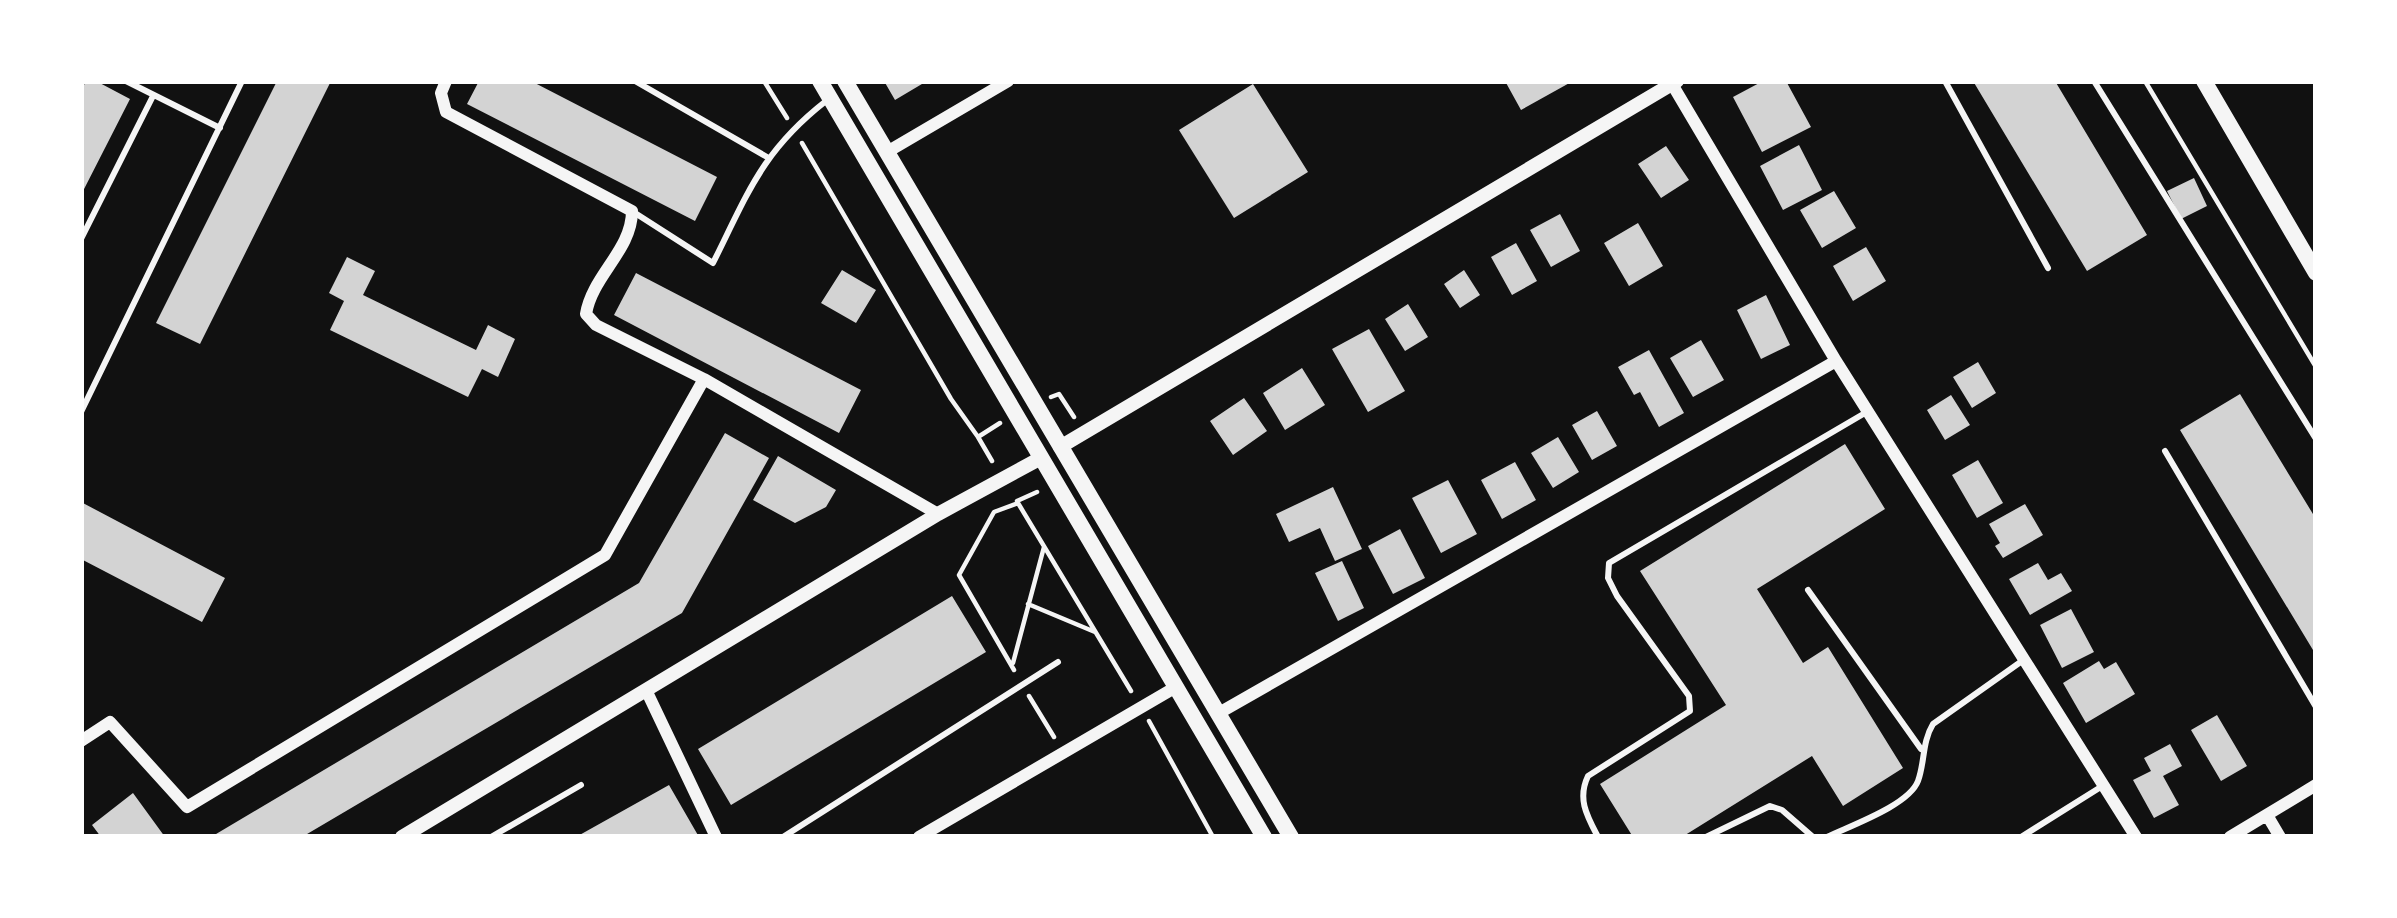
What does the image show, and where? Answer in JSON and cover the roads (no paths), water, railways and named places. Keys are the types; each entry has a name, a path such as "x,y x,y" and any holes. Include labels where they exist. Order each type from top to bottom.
{"main road":[{"path":"845,81 1291,837"},
{"path":"2204,81 2316,273"},
{"path":"825,89 1264,837"},
{"path":"1041,458 1060,447"}],"street":[{"path":"446,81 441,94 446,112 632,212 632,228 589,298 586,314 596,325 704,379 938,514"},
{"path":"887,152 1008,81"},
{"path":"1060,447 1675,82 1836,361 2136,837"},
{"path":"1219,713 1836,361"},
{"path":"81,741 110,722 187,808 605,554 704,379"},
{"path":"402,837 938,514 1041,458"},
{"path":"919,837 1176,687"},
{"path":"646,692 716,837"},
{"path":"2230,837 2316,785"},
{"path":"2267,815 2280,837"}],"lane":[{"path":"126,81 220,128"},
{"path":"81,412 242,81"},
{"path":"634,81 766,157"},
{"path":"1945,81 2048,268"},
{"path":"2094,81 2316,439"},
{"path":"632,212 712,262 766,157 825,89"},
{"path":"81,239 153,97"},
{"path":"1598,837 1584,809 1582,789 1588,776 1690,711 1690,696 1617,596 1608,578 1609,563 1868,412"},
{"path":"2165,452 2316,707"},
{"path":"1808,590 1924,752"},
{"path":"1827,837 1911,795 1933,724 2025,658"},
{"path":"783,837 1058,662"},
{"path":"491,837 581,785"},
{"path":"2021,837 2104,785"},
{"path":"1706,837 1770,806 1782,810 1813,837"}]}
